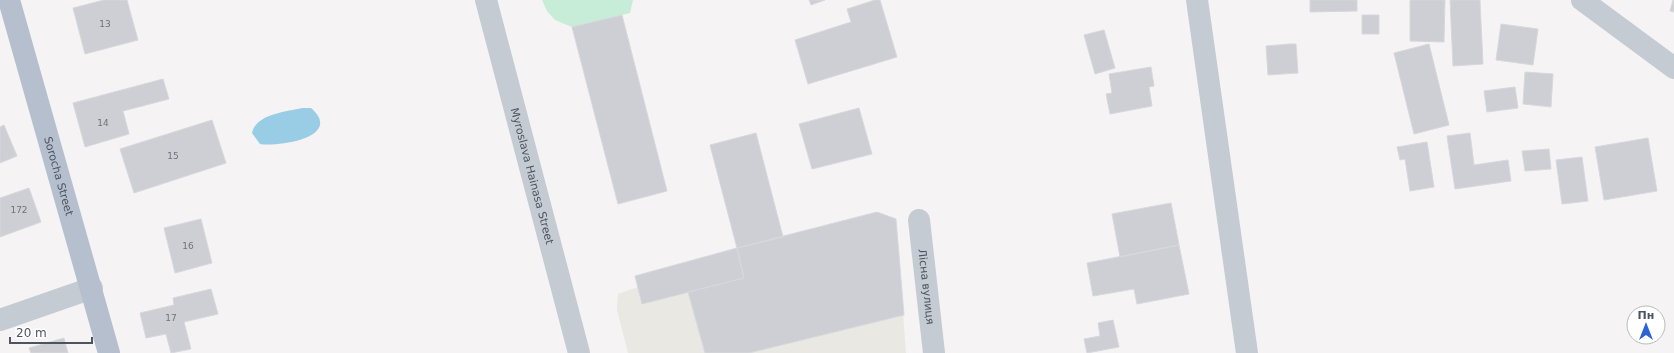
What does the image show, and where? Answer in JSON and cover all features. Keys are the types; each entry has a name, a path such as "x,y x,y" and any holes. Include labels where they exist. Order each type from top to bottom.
{"main road":[{"name":"Sorocha Street","path":"9,0 92,288 109,353"}],"street":[{"name":"Myroslava Hainasa Street","path":"486,0 578,353"},
{"path":"1197,0 1247,353"},
{"path":"1582,0 1674,68"},
{"name":"Лісна вулиця","path":"919,220 934,353"},
{"path":"0,320 92,288"}],"shaded area":[{"path":"756,133 783,236 896,219 906,353 628,353 617,310 618,294 638,287 635,276 737,248 710,145"}],"green space":[{"path":"542,0 633,0 630,13 572,27 555,20 547,11"}],"water":[{"path":"302,108 311,108 319,118 320,126 314,133 305,138 293,142 269,145 260,144 252,133 259,122 265,118"}],"building":[{"path":"104,0 127,0 138,40 85,54 73,8"},
{"path":"809,0 825,0 811,5"},
{"path":"875,0 880,0 897,57 808,84 795,40 851,22 847,9"},
{"path":"1310,0 1357,0 1357,11 1310,12"},
{"path":"1410,0 1445,0 1444,42 1410,41"},
{"path":"1450,0 1480,0 1483,64 1453,66"},
{"path":"1674,0 1674,12 1670,11"},
{"path":"622,15 667,191 618,204 572,27"},
{"path":"1362,15 1379,15 1379,34 1362,34"},
{"path":"1501,24 1538,29 1533,65 1496,60"},
{"path":"1104,30 1115,68 1095,74 1084,35"},
{"path":"1296,44 1298,73 1268,75 1266,46"},
{"path":"1429,44 1449,125 1414,134 1394,53"},
{"path":"1151,67 1154,86 1149,87 1152,106 1110,114 1106,94 1112,93 1109,74"},
{"path":"1525,72 1553,74 1551,107 1523,104"},
{"path":"163,79 169,99 123,111 129,134 85,147 73,103"},
{"path":"1515,87 1518,108 1487,112 1484,91"},
{"path":"859,108 872,154 812,169 799,124"},
{"path":"212,120 226,163 134,193 120,149"},
{"path":"4,125 17,156 0,163 0,127"},
{"path":"756,133 783,237 737,248 710,145"},
{"path":"1470,133 1474,165 1508,160 1511,181 1455,189 1447,136"},
{"path":"1648,138 1657,191 1604,200 1595,147"},
{"path":"1427,142 1434,187 1410,191 1405,159 1400,160 1397,147"},
{"path":"1549,149 1551,169 1525,171 1522,151"},
{"path":"1582,157 1588,201 1562,204 1556,160"},
{"path":"29,188 41,222 0,237 0,198"},
{"path":"1171,203 1179,245 1120,257 1112,214"},
{"path":"877,212 896,219 904,315 749,353 705,353 688,292 744,278 737,248"},
{"path":"201,219 212,263 175,273 164,228"},
{"path":"1179,245 1189,294 1137,304 1134,289 1093,296 1087,263"},
{"path":"737,248 744,278 642,304 635,276"},
{"path":"211,289 218,314 184,322 191,349 171,353 166,334 146,338 140,313 174,305 173,298"},
{"path":"1113,320 1119,347 1087,353 1084,339 1100,336 1098,323"},
{"path":"64,338 68,353 31,353 29,348"}]}
